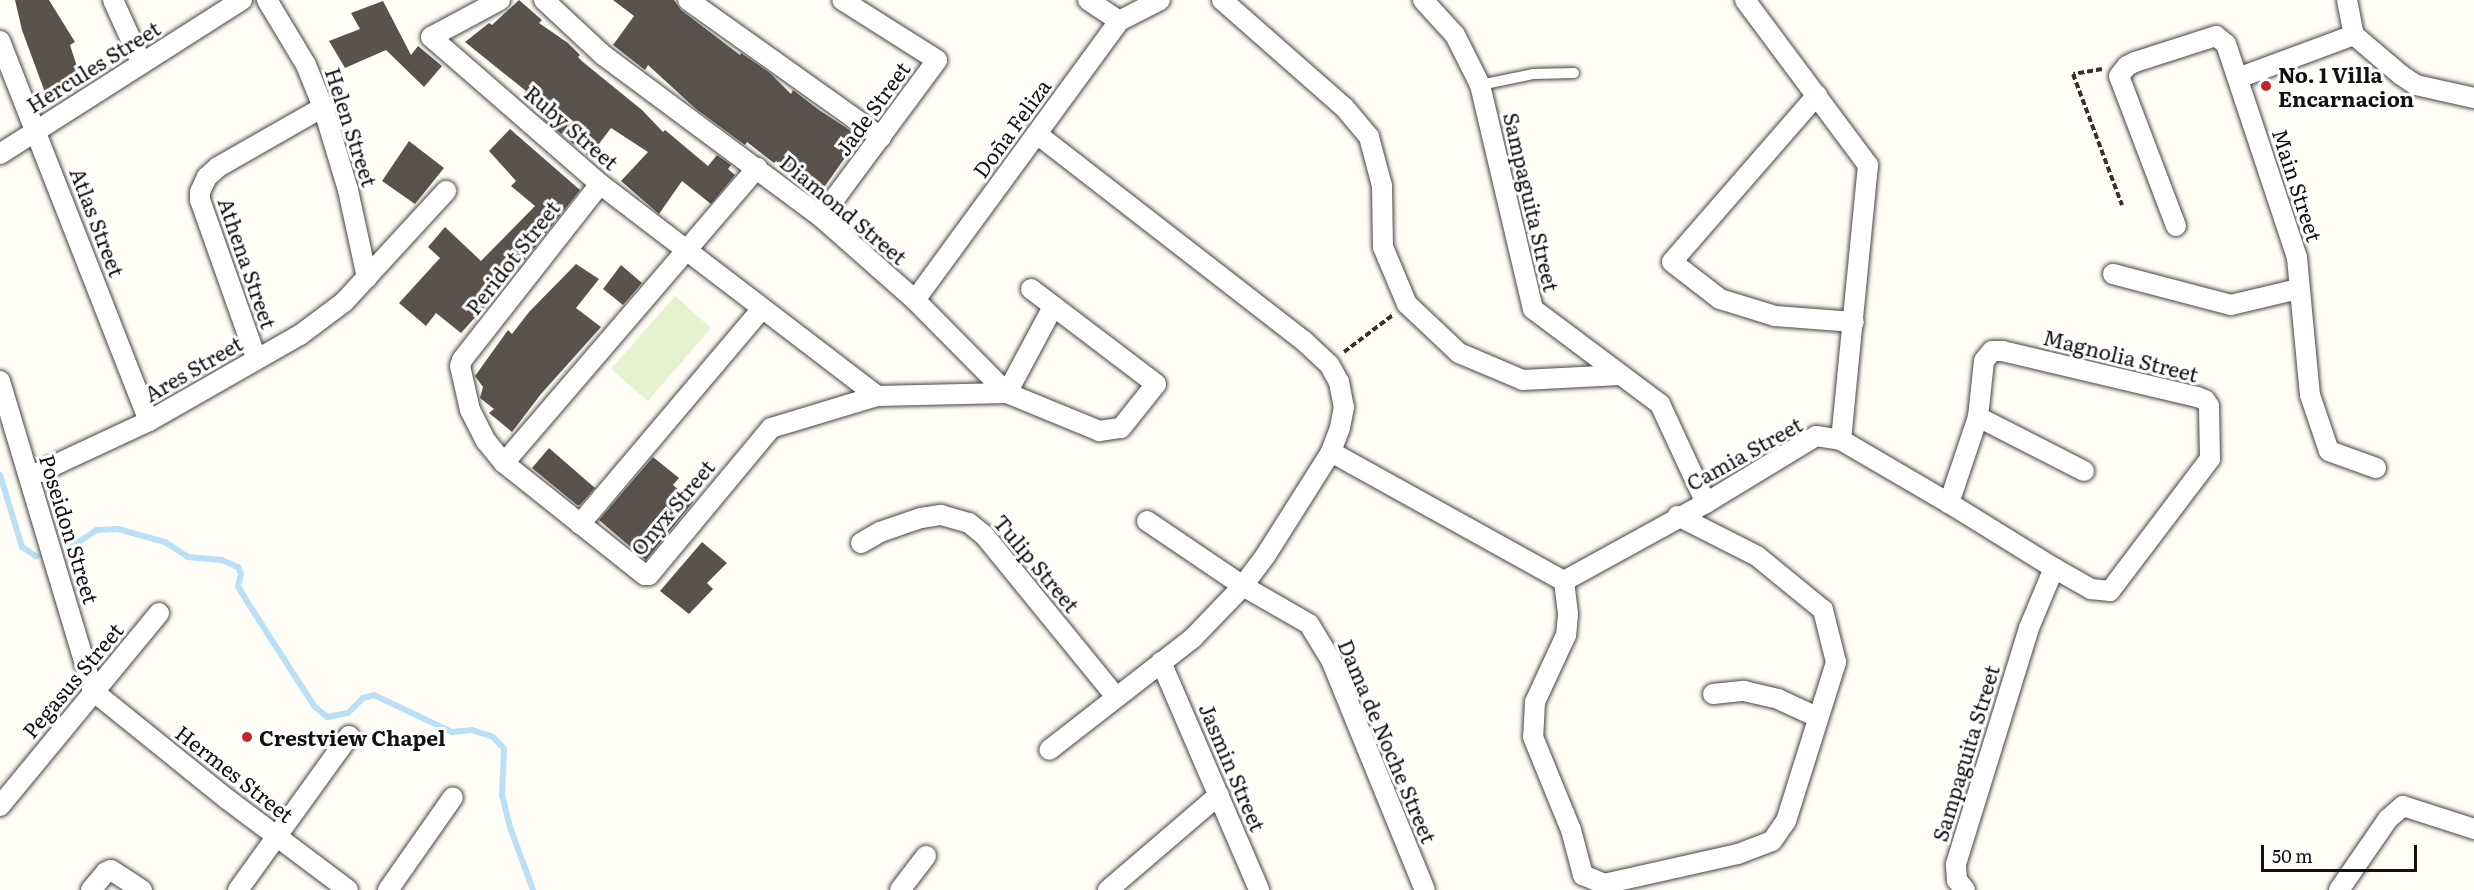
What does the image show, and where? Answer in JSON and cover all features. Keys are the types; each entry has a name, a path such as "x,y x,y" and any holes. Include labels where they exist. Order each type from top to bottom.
{"street":[{"path":"113,0 142,64"},
{"name":"Hercules Street","path":"0,154 242,0"},
{"name":"Helen Street","path":"267,0 306,65 323,107 348,190 367,279"},
{"name":"Ruby Street","path":"500,0 431,37 600,184 877,396"},
{"name":"Diamond Street","path":"544,0 603,55 821,217 915,300 1007,393 1099,431 1121,428 1156,384 1053,307"},
{"path":"687,0 881,137"},
{"name":"Jade Street","path":"821,217 937,60 842,0"},
{"path":"1088,0 1119,21"},
{"name":"Doña Feliza","path":"915,300 1119,21 1160,0"},
{"path":"1221,0 1344,107 1369,137 1382,186 1383,247 1407,304 1459,353 1522,380 1620,375"},
{"name":"Sampaguita Street","path":"1423,0 1455,35 1480,85 1533,309 1660,404 1706,503"},
{"path":"1745,0 1868,165 1841,440"},
{"path":"2347,0 2354,35 2416,85 2474,98"},
{"path":"2238,78 2354,35"},
{"name":"Main Street","path":"2127,66 2193,42 2217,36 2226,44 2297,258 2298,289 2310,395 2329,451 2376,468"},
{"name":"Atlas Street","path":"0,41 37,130 149,421"},
{"path":"2127,66 2120,76 2122,88 2176,226"},
{"path":"1817,95 1672,262 1720,299 1775,316 1854,322"},
{"name":"Athena Street","path":"256,358 200,200 200,192 207,177 218,167 323,107"},
{"path":"1037,134 1329,364 1339,382 1344,407 1340,428 1331,452 1266,555 1243,586 1193,638 1049,750"},
{"path":"504,462 757,168"},
{"name":"Peridot Street","path":"462,360 600,184"},
{"name":"Ares Street","path":"29,477 149,421 300,335 324,318 367,279 446,191"},
{"path":"2113,274 2231,305 2298,289"},
{"path":"1007,393 1053,307 1031,289"},
{"path":"579,524 762,309"},
{"name":"Magnolia Street","path":"1992,351 2197,397 2205,400 2210,406 2210,459 2110,591 2091,589 1949,503 1978,417 1984,361 1992,351"},
{"name":"Onyx Street","path":"462,360 462,380 470,410 486,441 504,462 639,571 649,575 771,428 877,396 1007,393"},
{"name":"Poseidon Street","path":"0,381 93,691"},
{"path":"1978,417 2084,471"},
{"name":"Camia Street","path":"1564,581 1678,516 1706,503 1816,436 1841,440 1949,503"},
{"path":"1331,452 1564,581 1568,614 1566,635 1534,702 1533,737 1571,830 1583,875 1604,884 1738,854 1772,841 1786,821 1836,662 1823,610 1757,556 1678,516"},
{"name":"Tulip Street","path":"861,543 880,532 921,518 941,515 969,523 984,535 1116,697"},
{"name":"Dama de Noche Street","path":"1147,521 1243,586 1308,624 1331,660 1425,890"},
{"name":"Sampaguita Street","path":"1965,890 1957,880 1956,864 2029,628 2054,568"},
{"name":"Pegasus Street","path":"0,806 159,613"},
{"name":"Jasmin Street","path":"1161,662 1259,890"},
{"name":"Hermes Street","path":"93,691 275,836 348,890"},
{"path":"1713,694 1743,691 1779,699 1817,717"},
{"path":"238,890 349,736"},
{"path":"1108,890 1219,795"},
{"path":"388,890 453,797"},
{"path":"2339,890 2388,819 2403,806 2474,829"},
{"path":"900,890 926,856"},
{"path":"91,890 106,872 111,870 142,890"}],"lane":[{"path":"1480,85 1533,74 1574,73"}],"path":[{"path":"2122,205 2073,74 2127,66"},
{"path":"1329,364 1407,304"}],"green space":[{"path":"675,296 711,328 648,401 611,369"}],"building":[{"path":"15,0 49,0 75,42 70,45 82,82 47,98 22,30"},
{"path":"519,0 542,20 539,23 568,43 580,55 578,57 583,62 642,110 663,132 665,130 708,166 717,155 731,165 728,169 735,175 711,204 682,181 659,214 621,181 648,152 611,128 589,157 542,118 547,114 523,94 526,91 465,42 489,23 492,25"},
{"path":"613,0 674,0 681,10 740,55 741,53 770,73 791,94 793,90 859,138 820,193 801,174 798,178 747,142 745,145 696,109 648,65 645,70 613,45 634,16"},
{"path":"383,1 411,55 418,46 442,66 424,87 386,50 345,68 329,41 360,29 351,13"},
{"path":"510,129 580,190 525,260 521,257 498,292 461,333 436,313 426,326 399,303 440,258 428,247 445,227 481,261 535,206 511,186 516,181 489,151"},
{"path":"409,141 444,168 415,204 382,181"},
{"path":"576,264 599,279 576,308 601,327 541,394 512,432 489,413 494,409 480,398 483,387 475,376 508,330 512,334 529,312"},
{"path":"621,265 642,283 623,305 603,289"},
{"path":"549,448 595,488 580,505 577,505 532,468"},
{"path":"653,457 679,478 673,485 693,502 646,560 599,520"},
{"path":"702,542 727,563 707,583 713,589 689,614 660,591"}],"waterway":[{"path":"0,475 22,547 36,556"},
{"path":"66,550 97,530 118,529 165,542 188,557 222,560 238,567 241,574 238,586 248,603 314,706 327,717 348,713 363,698 374,695 452,732 472,730 493,737 504,749 502,795 511,830 533,890"}],"place":[{"name":"No. 1 Villa Encarnacion","path":"2266,86"},
{"name":"Crestview Chapel","path":"247,737"}]}
